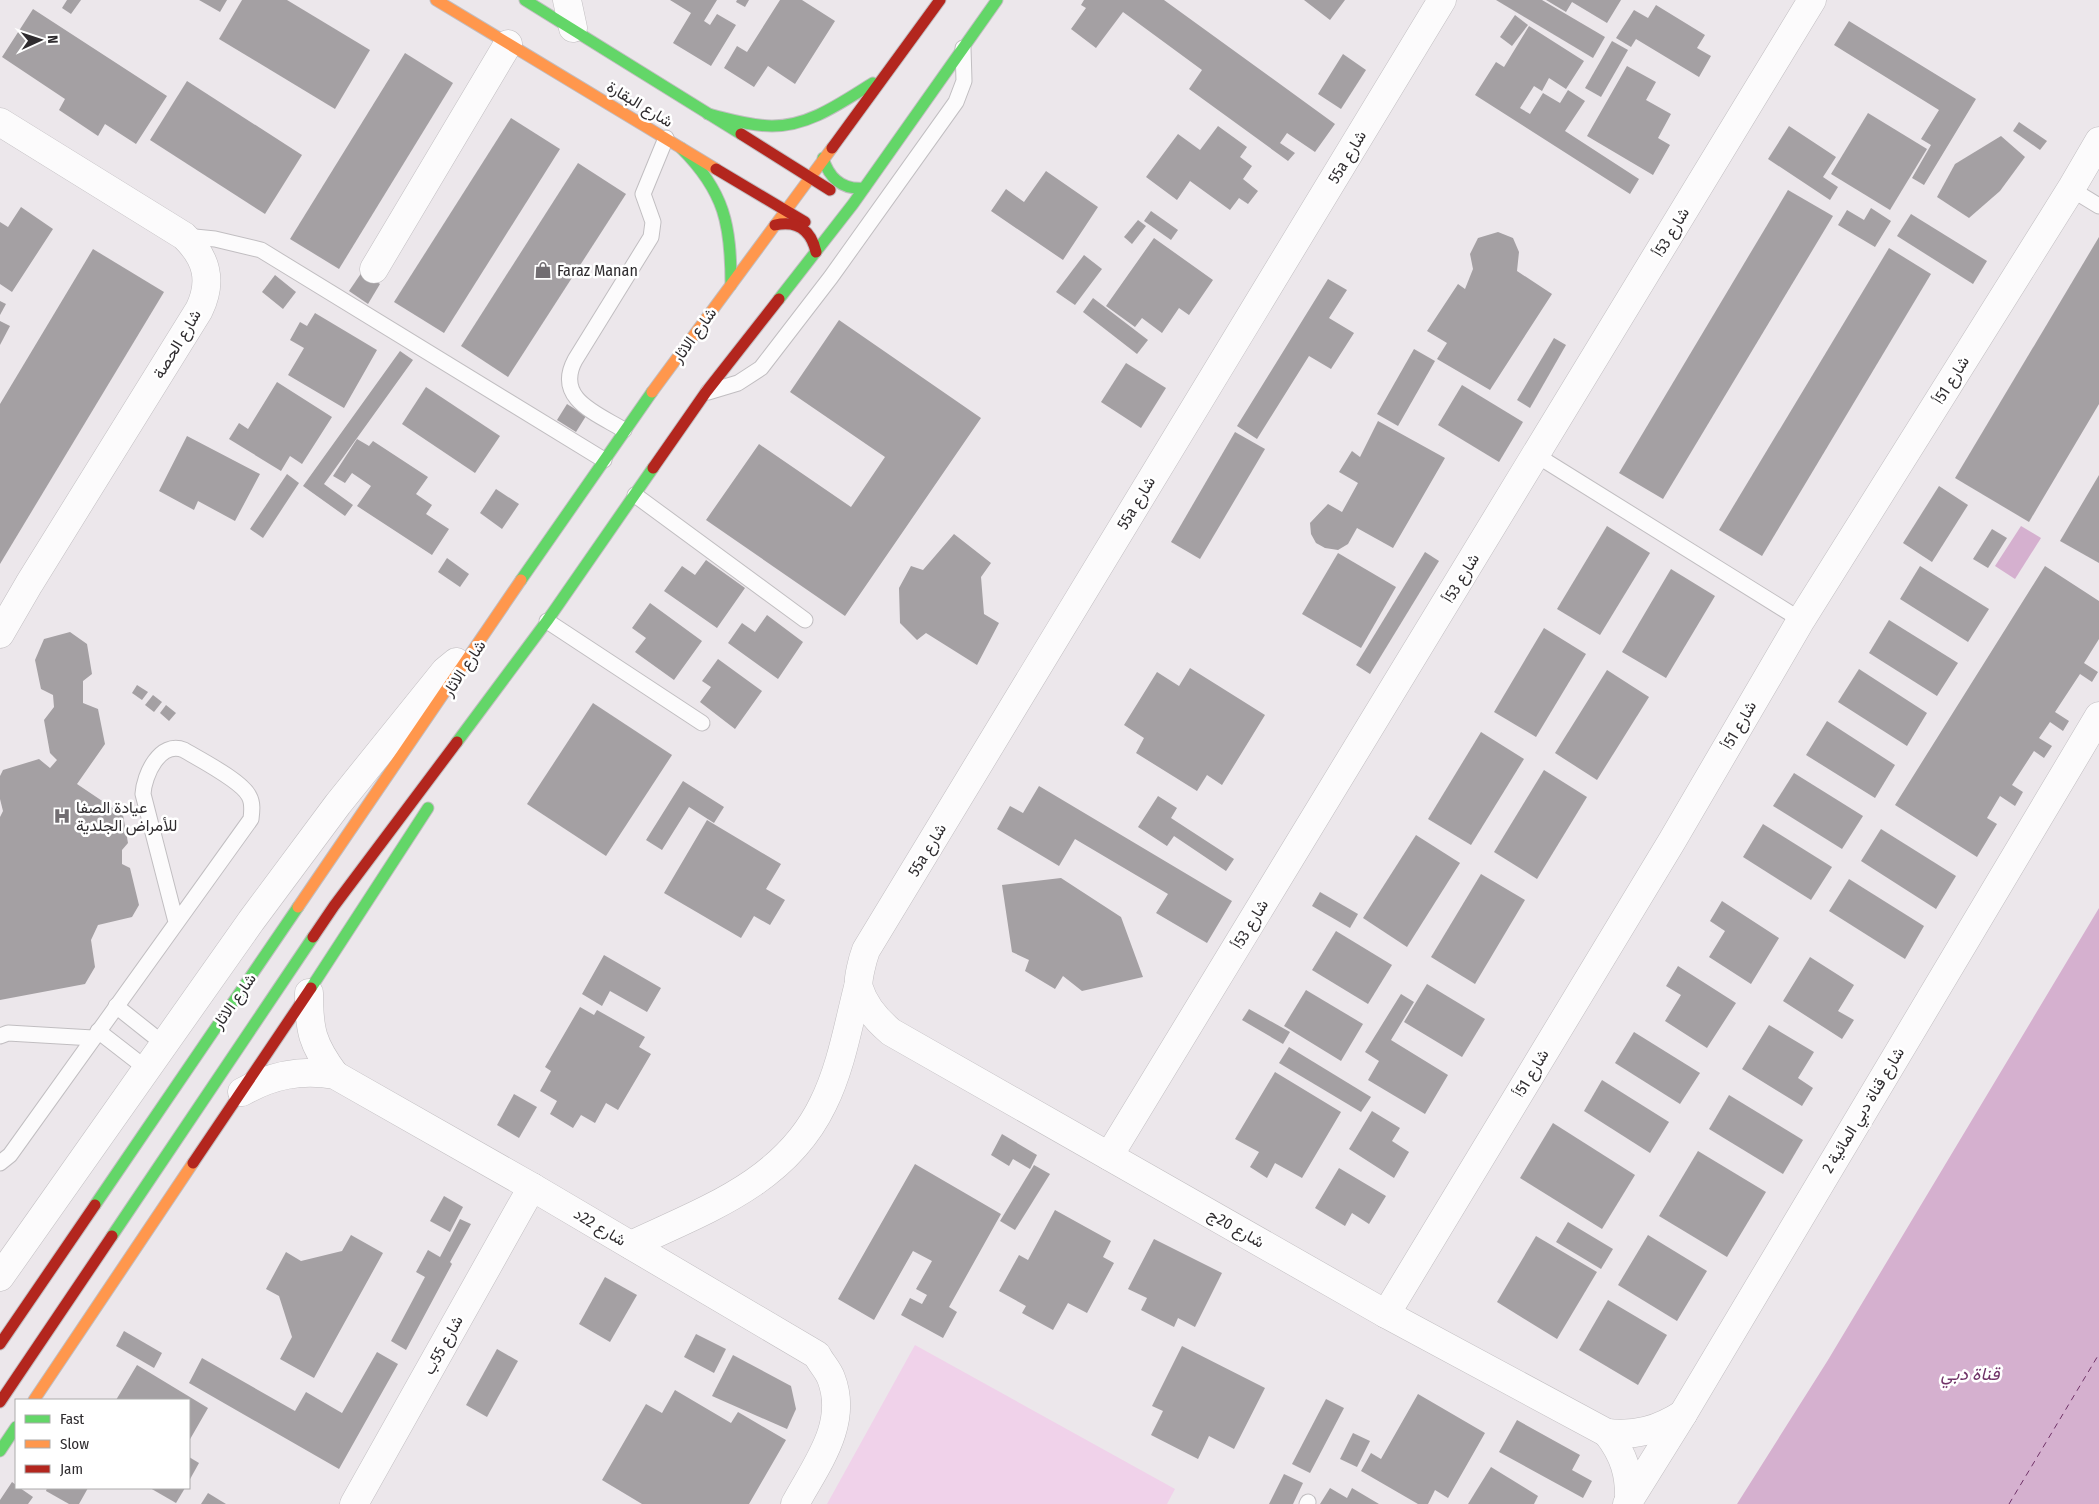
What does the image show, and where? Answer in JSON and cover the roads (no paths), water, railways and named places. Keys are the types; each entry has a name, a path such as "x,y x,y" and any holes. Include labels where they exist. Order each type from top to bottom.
{"main road":[{"name":"شارع البقارة","path":"436,0 827,236"},
{"name":"شارع البقارة","path":"524,0 573,28 845,199"},
{"name":"شارع الاثار","path":"0,1344 624,430 940,0"},
{"name":"شارع الاثار","path":"0,1402 334,906 547,621 706,392 816,252 827,236 845,199 864,188 997,0"},
{"path":"708,114 749,123 774,126 798,123 818,116 885,76"},
{"path":"681,148 695,162 724,208 732,284"},
{"path":"823,158 830,176 840,184 851,189 864,188"},
{"path":"774,226 788,222 802,227 812,238 816,252"},
{"path":"445,779 461,736"},
{"path":"35,1399 308,993 436,796"},
{"path":"0,1451 15,1428"}],"street":[{"path":"567,0 573,28"},
{"name":"55a شارع","path":"631,1246 754,1184 792,1150 809,1128 823,1104 834,1079 866,950 1442,0"},
{"name":"شارع 53أ","path":"1109,1156 1812,0"},
{"path":"374,269 508,44"},
{"name":"شارع الحصة","path":"0,122 184,236 200,254 207,276 204,300 0,634"},
{"name":"شارع 51أ","path":"1386,1314 1672,841 1801,620 2071,189 2099,141"},
{"path":"0,1278 251,921 338,804 445,671 459,660 474,652"},
{"name":"شارع قناة دبي المائية 2","path":"1628,1503 2099,716"},
{"name":"شارع 20ج","path":"858,987 880,1023 891,1032 1386,1314 1608,1433 1623,1434 1647,1431 1669,1423 1683,1414"},
{"name":"شارع 22د","path":"308,993 308,1019 313,1040 321,1056 335,1075"},
{"name":"شارع 22د","path":"242,1092 259,1082 277,1076 316,1072 335,1075 532,1187 817,1355 831,1377 837,1404 835,1426 826,1448 795,1504"},
{"name":"شارع 55ب","path":"354,1504 532,1187"},
{"name":"شارع 20ج","path":"1608,1433 1624,1458 1629,1480 1628,1503"}],"lane":[{"path":"706,392 738,383 761,368 831,277 956,102 964,81 965,58 963,47"},
{"path":"624,430 583,405 571,393 569,376 575,360 651,237 653,222 643,194 666,138"},
{"path":"2071,189 2099,206"},
{"path":"184,236 215,239 261,250 604,460"},
{"path":"1536,455 1801,620"},
{"path":"635,495 805,620"},
{"path":"547,621 702,723"},
{"path":"0,1163 10,1155 246,826 252,812 250,797 242,786 184,750 173,747 159,756 145,781 143,794 176,922"},
{"path":"116,1006 165,1045"},
{"path":"0,1036 8,1033 96,1034 147,1069"}],"water":[{"path":"2021,526 2041,538 2015,579 1995,566"},
{"name":"قناة دبي","path":"2099,908 2099,1504 1737,1504 1828,1360"}],"place":[{"name":"Faraz Manan","path":"543,270"},
{"name":"عيادة الصفا للأمراض الجلدية","path":"62,816"}]}
